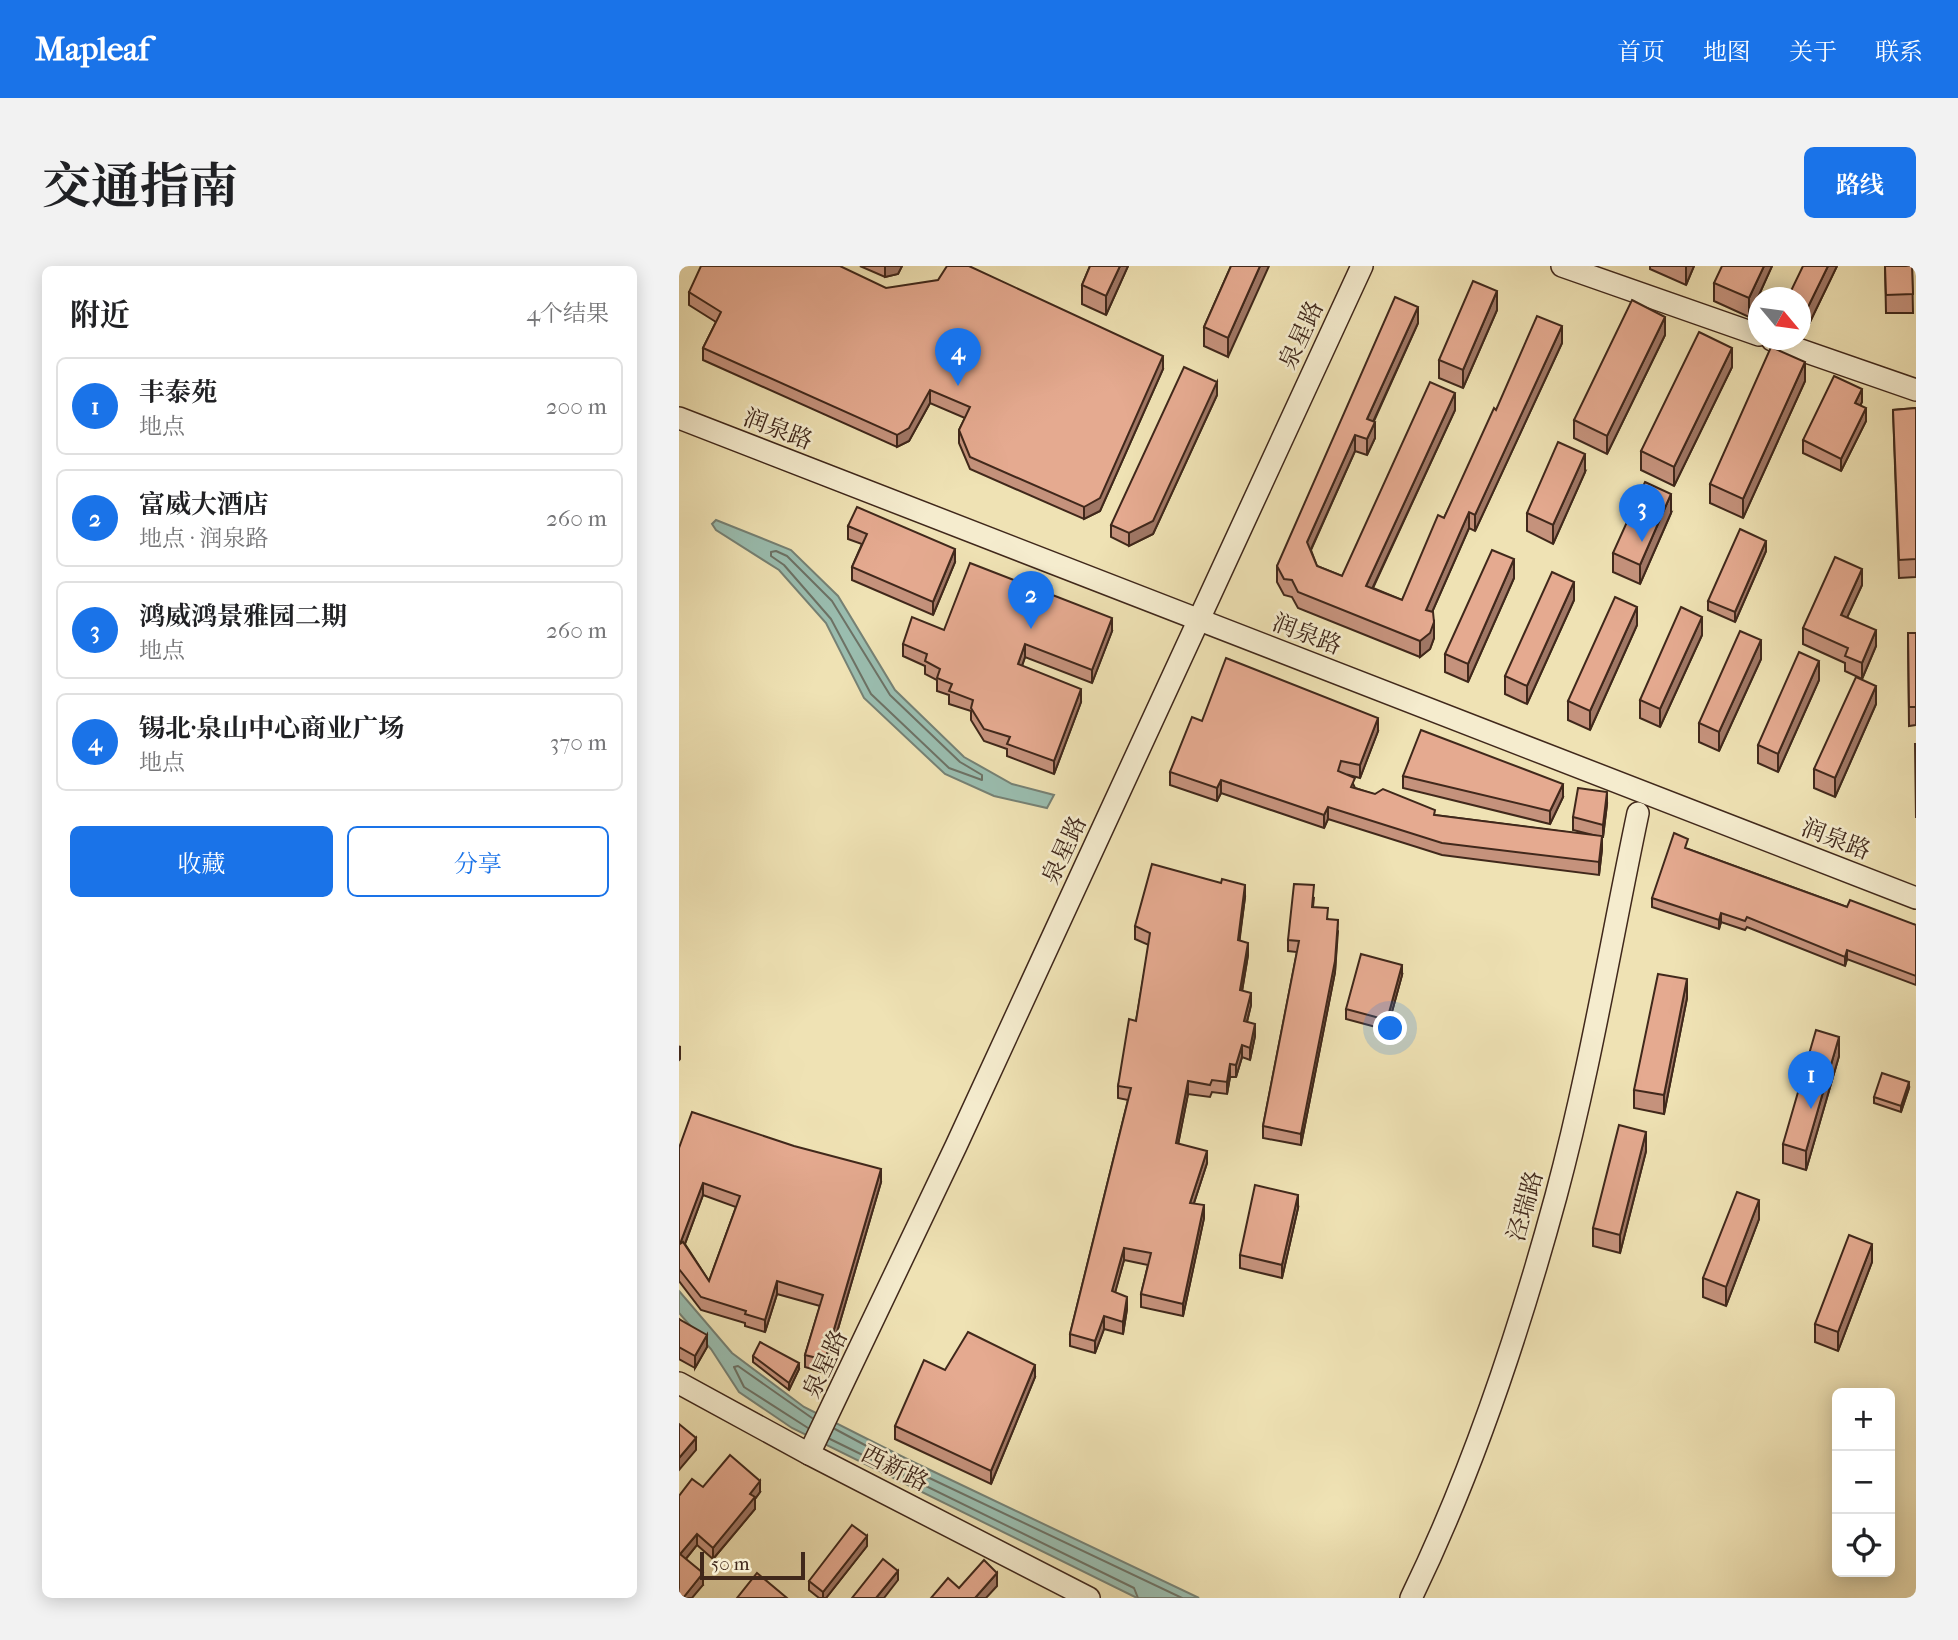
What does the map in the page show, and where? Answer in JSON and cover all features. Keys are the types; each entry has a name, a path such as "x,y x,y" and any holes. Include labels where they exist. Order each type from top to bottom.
{"street":[{"name":"泉星路","path":"811,1449 832,1410 1362,266"},
{"path":"1562,266 1748,331"},
{"path":"1801,350 1916,390"},
{"name":"润泉路","path":"679,418 1916,898"},
{"name":"泾瑞路","path":"1411,1598 1476,1443 1556,1195 1578,1105 1638,813"},
{"name":"西新路","path":"679,1383 811,1449 1089,1598"}],"water":[{"path":"716,520 791,550 838,596 895,690 964,757 1012,784 1054,795 1047,808 994,796 945,774 864,698 826,623 779,570 716,530 712,524"},
{"path":"679,1291 732,1353 804,1407 1199,1598 1137,1598 792,1428 739,1392 711,1349 679,1313"}],"building":[{"path":"701,266 840,266 886,288 938,280 947,266 969,266 1163,356 1100,498 1084,507 970,457 959,430 970,407 930,390 909,428 897,435 703,348 721,312 689,292"},
{"path":"1090,266 1120,266 1106,296 1082,285"},
{"path":"1231,266 1260,266 1228,338 1204,327"},
{"path":"1722,266 1764,266 1754,287 1748,287 1748,298 1714,283"},
{"path":"1803,266 1828,266 1811,301 1811,287 1793,287"},
{"path":"1885,266 1912,266 1913,294 1886,295"},
{"path":"1473,281 1497,291 1463,370 1439,360"},
{"path":"1395,297 1418,307 1367,419 1375,422 1367,439 1355,435 1307,542 1317,566 1342,576 1430,382 1455,393 1366,586 1402,600 1438,515 1444,518 1537,316 1562,326 1475,515 1469,512 1426,610 1433,612 1434,622 1430,633 1420,641 1298,592 1292,580 1284,579 1277,566"},
{"path":"1632,300 1665,317 1607,436 1574,420"},
{"path":"1699,332 1732,348 1674,467 1641,451"},
{"path":"1770,350 1778,350 1805,362 1743,499 1710,484"},
{"path":"1184,367 1217,382 1153,521 1129,533 1111,525"},
{"path":"1834,376 1862,389 1855,403 1866,408 1841,459 1803,440"},
{"path":"1916,408 1916,559 1899,560 1893,410"},
{"path":"1558,442 1585,454 1553,525 1527,513"},
{"path":"1645,482 1671,494 1640,565 1613,553"},
{"path":"857,507 955,549 933,602 852,567 867,534 848,526"},
{"path":"1740,529 1766,541 1735,612 1708,601"},
{"path":"1492,550 1514,559 1468,664 1445,654"},
{"path":"1835,557 1862,569 1841,615 1876,630 1862,663 1845,656 1848,648 1803,628"},
{"path":"970,563 1112,618 1092,670 1025,644 1018,664 1081,689 1054,761 1007,744 1010,737 984,729 971,708 973,700 949,691 952,684 937,678 940,669 925,661 927,654 903,644 912,617 944,630"},
{"path":"1552,572 1574,582 1527,686 1505,676"},
{"path":"1615,597 1637,607 1590,711 1568,701"},
{"path":"1681,607 1702,617 1660,709 1640,700"},
{"path":"1740,631 1761,640 1719,732 1699,723"},
{"path":"1908,633 1916,633 1916,707 1909,707"},
{"path":"1799,652 1819,661 1778,754 1758,745"},
{"path":"1226,658 1378,718 1360,765 1341,761 1338,771 1355,778 1351,787 1375,794 1383,789 1435,810 1434,815 1602,836 1599,862 1442,843 1328,807 1324,815 1221,780 1217,788 1170,772 1192,717 1202,721"},
{"path":"1856,677 1876,686 1835,778 1814,769"},
{"path":"1421,730 1563,784 1550,811 1403,776"},
{"path":"1915,744 1916,744 1916,818"},
{"path":"1578,788 1607,792 1603,825 1573,817"},
{"path":"1674,833 1688,839 1685,848 1847,907 1850,900 1916,925 1916,976 1847,950 1845,957 1747,917 1745,921 1721,913 1719,920 1652,898"},
{"path":"1152,864 1221,883 1222,879 1245,885 1238,940 1248,943 1240,990 1251,993 1244,1021 1255,1024 1250,1048 1242,1045 1236,1065 1230,1064 1227,1082 1212,1080 1210,1085 1188,1081 1176,1143 1207,1151 1190,1203 1204,1205 1183,1304 1141,1294 1151,1253 1124,1248 1112,1291 1127,1297 1123,1322 1104,1316 1095,1341 1070,1334 1131,1088 1118,1086 1129,1019 1136,1021 1150,933 1135,926"},
{"path":"1294,884 1314,885 1312,907 1328,908 1327,919 1338,920 1335,961 1301,1134 1263,1126 1299,941 1288,940"},
{"path":"1361,954 1402,965 1387,1020 1346,1009"},
{"path":"1658,974 1687,979 1664,1095 1634,1090"},
{"path":"1816,1030 1839,1037 1806,1151 1783,1144"},
{"path":"1882,1073 1909,1082 1901,1106 1874,1097"},
{"path":"692,1112 794,1146 881,1169 825,1360 805,1355 823,1295 777,1281 765,1320 701,1297 679,1269 679,1148","holes":["703,1183 740,1196 709,1281 683,1242 680,1244"]},
{"path":"1619,1125 1646,1132 1620,1235 1593,1228"},
{"path":"1255,1185 1298,1195 1282,1265 1240,1255"},
{"path":"1737,1192 1759,1200 1726,1287 1703,1278"},
{"path":"1849,1235 1872,1244 1838,1332 1815,1324"},
{"path":"679,1319 707,1335 695,1356 679,1347"},
{"path":"968,1332 1035,1365 991,1471 895,1426 924,1360 945,1370"},
{"path":"760,1342 799,1363 789,1383 753,1356"},
{"path":"679,1424 696,1438 679,1458"},
{"path":"730,1455 760,1481 750,1494 755,1497 713,1548 697,1534 680,1554 703,1573 683,1598 679,1598 679,1496 692,1479 703,1487"},
{"path":"852,1525 867,1536 823,1592 809,1581"},
{"path":"883,1559 898,1571 876,1598 852,1598"},
{"path":"984,1560 997,1573 975,1598 931,1598 948,1578 959,1588"},
{"path":"757,1573 787,1598 737,1598"}],"place":[{"name":"锡北·泉山中心商业广场","path":"958,386"},
{"name":"鸿威鸿景雅园二期","path":"1642,542"},
{"name":"富威大酒店","path":"1031,629"},
{"name":"丰泰苑","path":"1811,1109"}]}
